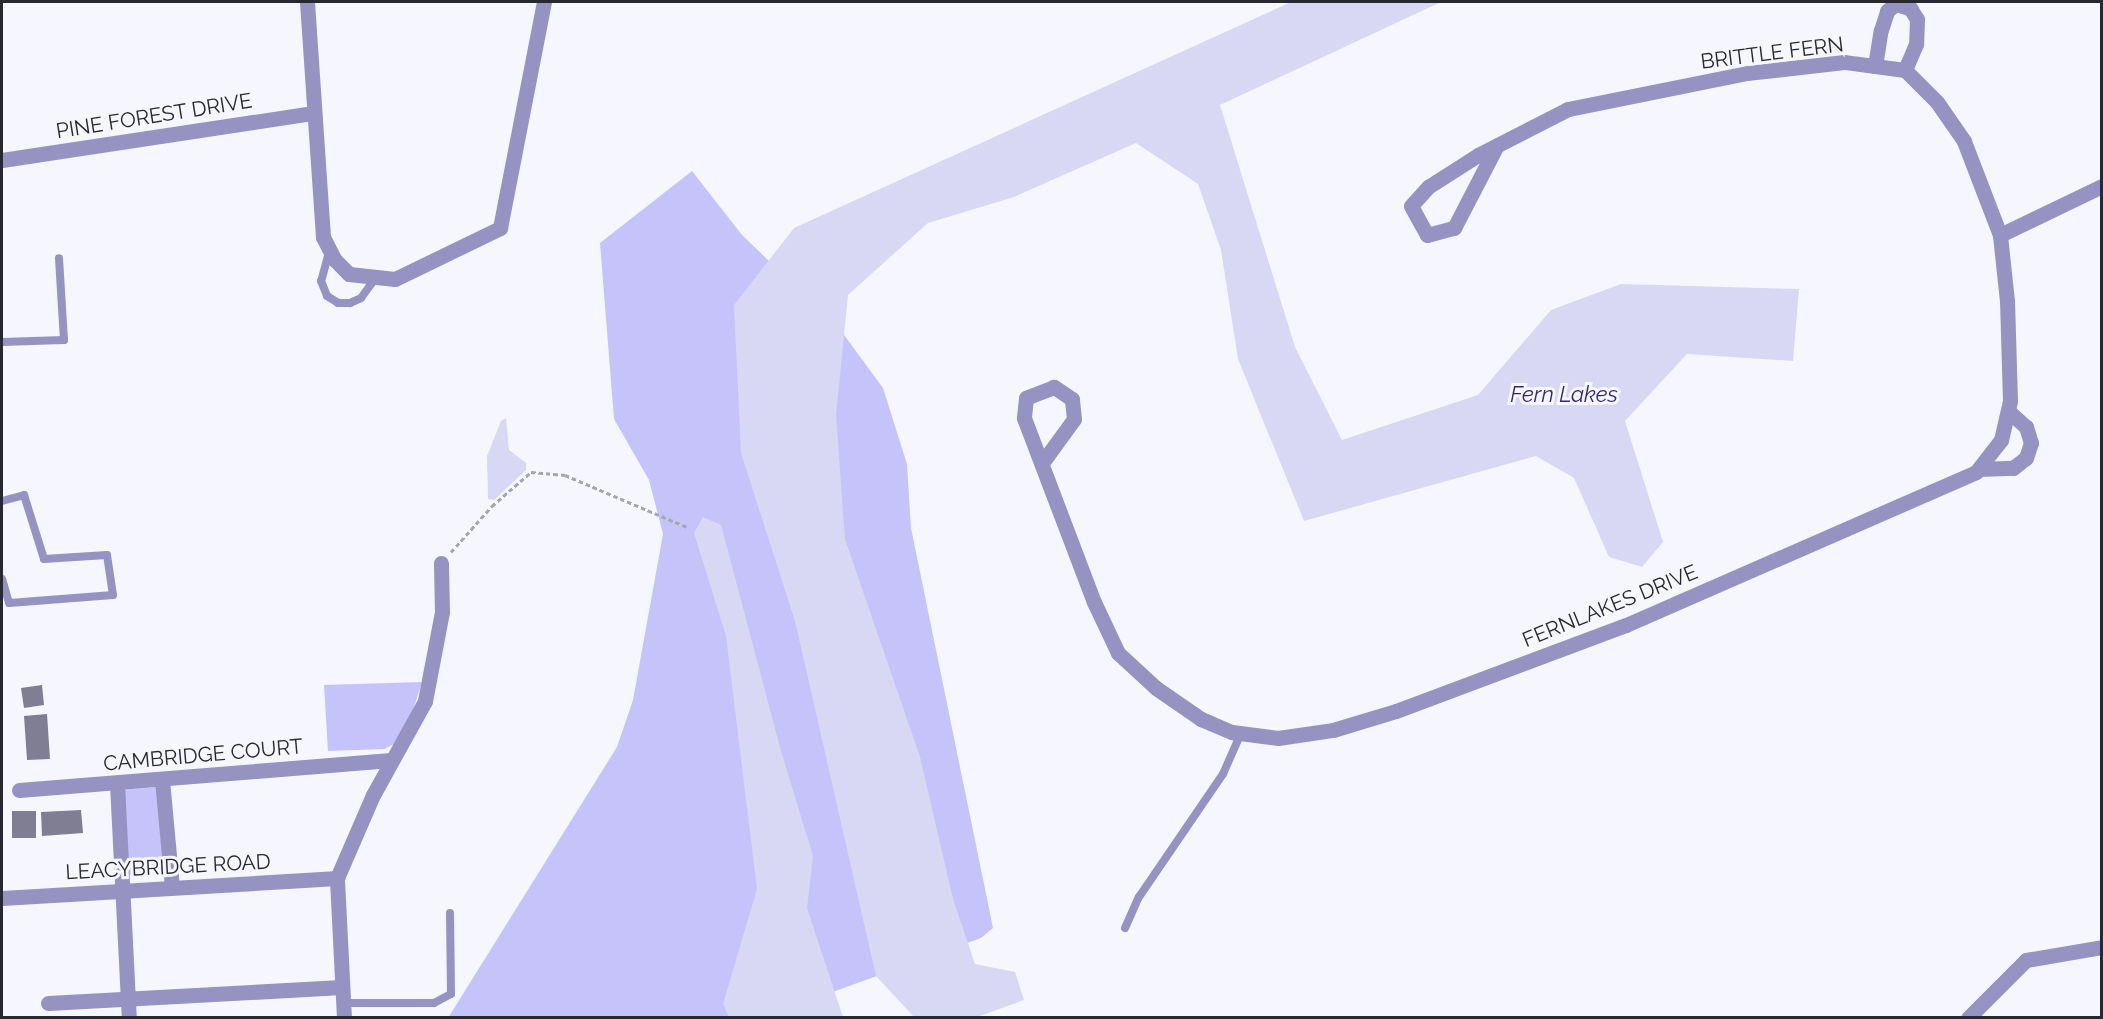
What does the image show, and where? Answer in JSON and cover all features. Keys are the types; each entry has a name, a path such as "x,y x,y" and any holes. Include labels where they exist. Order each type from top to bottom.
{"street":[{"path":"307,2 323,237 330,251 349,274 375,279 395,279 500,228 544,2"},
{"path":"1875,66 1884,21 1895,4 1910,8 1917,19 1916,44 1905,70 1937,102 1964,141 2000,235 2102,186"},
{"name":"BRITTLE FERN","path":"1497,145 1454,228 1427,235 1411,206 1428,187 1497,145 1568,110 1747,73 1844,62 1905,70"},
{"name":"PINE FOREST DRIVE","path":"2,160 313,113"},
{"name":"FERNLAKES DRIVE","path":"1042,463 1074,418 1072,399 1054,387 1026,398 1024,418 1094,602 1118,653 1156,688 1201,719 1241,733 1278,738 1333,730 1396,711 1626,625 1979,469 2001,440 2008,411 2007,301 2000,235"},
{"path":"1979,469 2013,468 2025,458 2031,444 2026,427 2008,411"},
{"path":"344,1010 337,878 391,760 425,701 442,612 441,563"},
{"name":"CAMBRIDGE COURT","path":"19,790 117,784 391,760"},
{"path":"162,780 172,888"},
{"path":"117,784 129,1017"},
{"name":"LEACYBRIDGE ROAD","path":"2,898 337,878"},
{"path":"1968,1017 2026,960 2102,947"},
{"path":"48,1003 342,987"}],"lane":[{"path":"330,251 321,282 327,296 338,303 350,303 361,298 375,279"},
{"path":"2,342 64,340 59,258"},
{"path":"2,501 24,495 44,559 107,555 113,595 9,603 2,579"},
{"path":"1125,928 1139,897 1223,774 1241,733"},
{"path":"344,1010 434,1003 450,994 450,913"}],"path":[{"path":"441,563 492,506 531,472 565,475 687,527"}],"shaded area":[{"path":"692,171 742,235 839,328 883,388 907,464 911,528 993,928 981,938 830,993 808,1017 448,1018 617,747 633,700 663,534 649,480 614,419 600,243"},
{"path":"422,682 404,738 385,749 328,751 324,685"},
{"path":"158,787 164,871 127,875 121,790"}],"water":[{"name":"Fern Lakes","path":"1291,2 1441,2 1220,105 1295,347 1342,440 1478,395 1551,310 1621,284 1799,289 1793,361 1687,354 1625,421 1663,542 1642,567 1609,557 1574,478 1536,456 1304,521 1238,359 1221,250 1198,184 1136,143 1014,197 928,223 848,295 836,415 845,539 920,757 953,899 975,964 1015,972 1024,1000 977,1017 914,1017 876,976 795,621 741,453 734,305 794,228"},
{"path":"506,418 509,450 526,463 526,470 494,500 488,499 487,456 501,421"},
{"path":"703,517 721,525 781,751 813,856 807,908 843,1017 729,1017 723,1004 757,889 726,636 694,533"}],"building":[{"path":"42,685 44,705 24,708 21,688"},
{"path":"47,714 50,759 27,760 24,716"},
{"path":"81,810 83,833 42,836 41,812"},
{"path":"12,811 36,811 36,838 12,838"}]}
